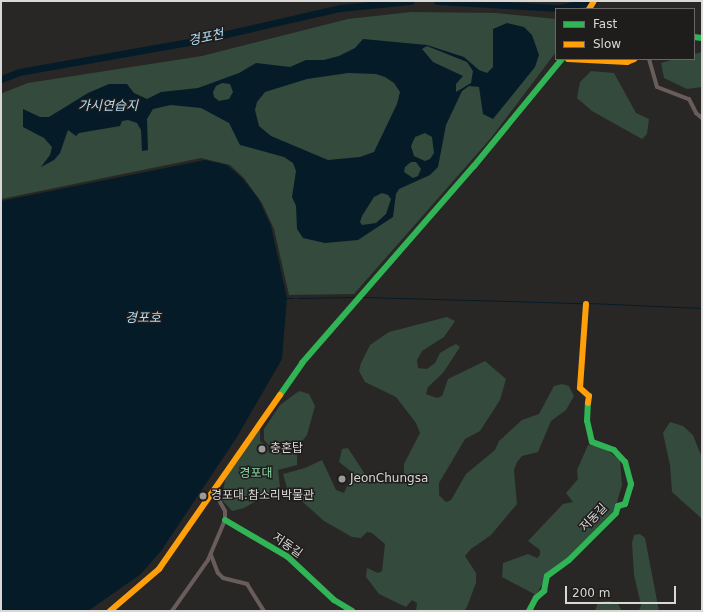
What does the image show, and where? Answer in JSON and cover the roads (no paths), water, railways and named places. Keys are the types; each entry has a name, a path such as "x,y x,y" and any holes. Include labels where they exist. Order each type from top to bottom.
{"street":[{"path":"110,611 159,569 214,491 279,393 356,301 474,166 561,60"},
{"path":"569,60 627,62 632,60"},
{"path":"649,60 657,87 689,99 696,113 702,118"},
{"name":"저동길","path":"529,611 536,598 544,591 547,576 569,560 616,513 618,506 625,504 631,484 625,462 614,450 592,442 590,437 587,421 589,396 580,388 586,304"},
{"path":"172,611 211,555 224,520 225,510 214,491"},
{"name":"저동길","path":"224,520 288,558 334,600 352,611"},
{"path":"211,555 218,573 223,578 247,584 264,611"}],"water":[{"name":"가시연습지","path":"507,23 524,27 532,35 539,55 535,67 493,119 483,114 479,87 469,86 462,91 446,125 438,167 430,175 399,189 396,194 393,217 358,240 325,243 303,238 297,229 296,206 292,197 296,171 293,163 284,157 240,145 229,123 201,108 171,105 153,109 147,119 148,150 142,151 141,130 137,123 128,120 122,121 120,126 79,133 76,136 68,130 60,153 54,160 41,167 50,155 52,147 44,138 23,127 23,109 40,117 49,117 88,93 109,84 127,84 134,93 147,99 161,92 198,88 239,73 256,63 290,67 306,60 324,60 339,56 355,48 363,39 427,45 464,57 479,70 487,73 493,67 493,29","holes":["427,46 467,62 473,71 471,83 456,92 456,84 463,76 433,62 422,49","348,73 376,74 385,77 394,83 400,92 397,104 374,152 360,157 328,160 271,136 259,126 255,110 257,102 265,92 307,79","222,83 230,84 233,92 229,99 219,101 214,97 213,92 216,86","425,133 432,137 434,153 430,159 425,161 414,156 411,146 415,137","411,162 416,162 421,169 418,176 413,178 404,172 405,167","382,193 388,195 391,199 386,214 376,223 362,225 360,222 374,197"]},
{"name":"경포호","path":"205,160 227,165 242,178 258,198 271,226 287,298 282,359 237,437 161,551 141,574 88,611 1,611 1,201"}],"waterway":[{"name":"경포천","path":"1,79 19,72 200,40 340,8 411,1"},
{"name":"경포천","path":"437,1 558,8 594,1"},
{"path":"297,298 356,297"},
{"path":"363,297 584,303"},
{"path":"287,298 294,298"},
{"path":"589,303 702,308"}],"place":[{"name":"충혼탑","path":"262,449"},
{"name":"JeonChungsa","path":"342,479"},
{"name":"경포대.참소리박물관","path":"203,496"}],"park label":[{"name":"경포대","path":"256,474"}]}
